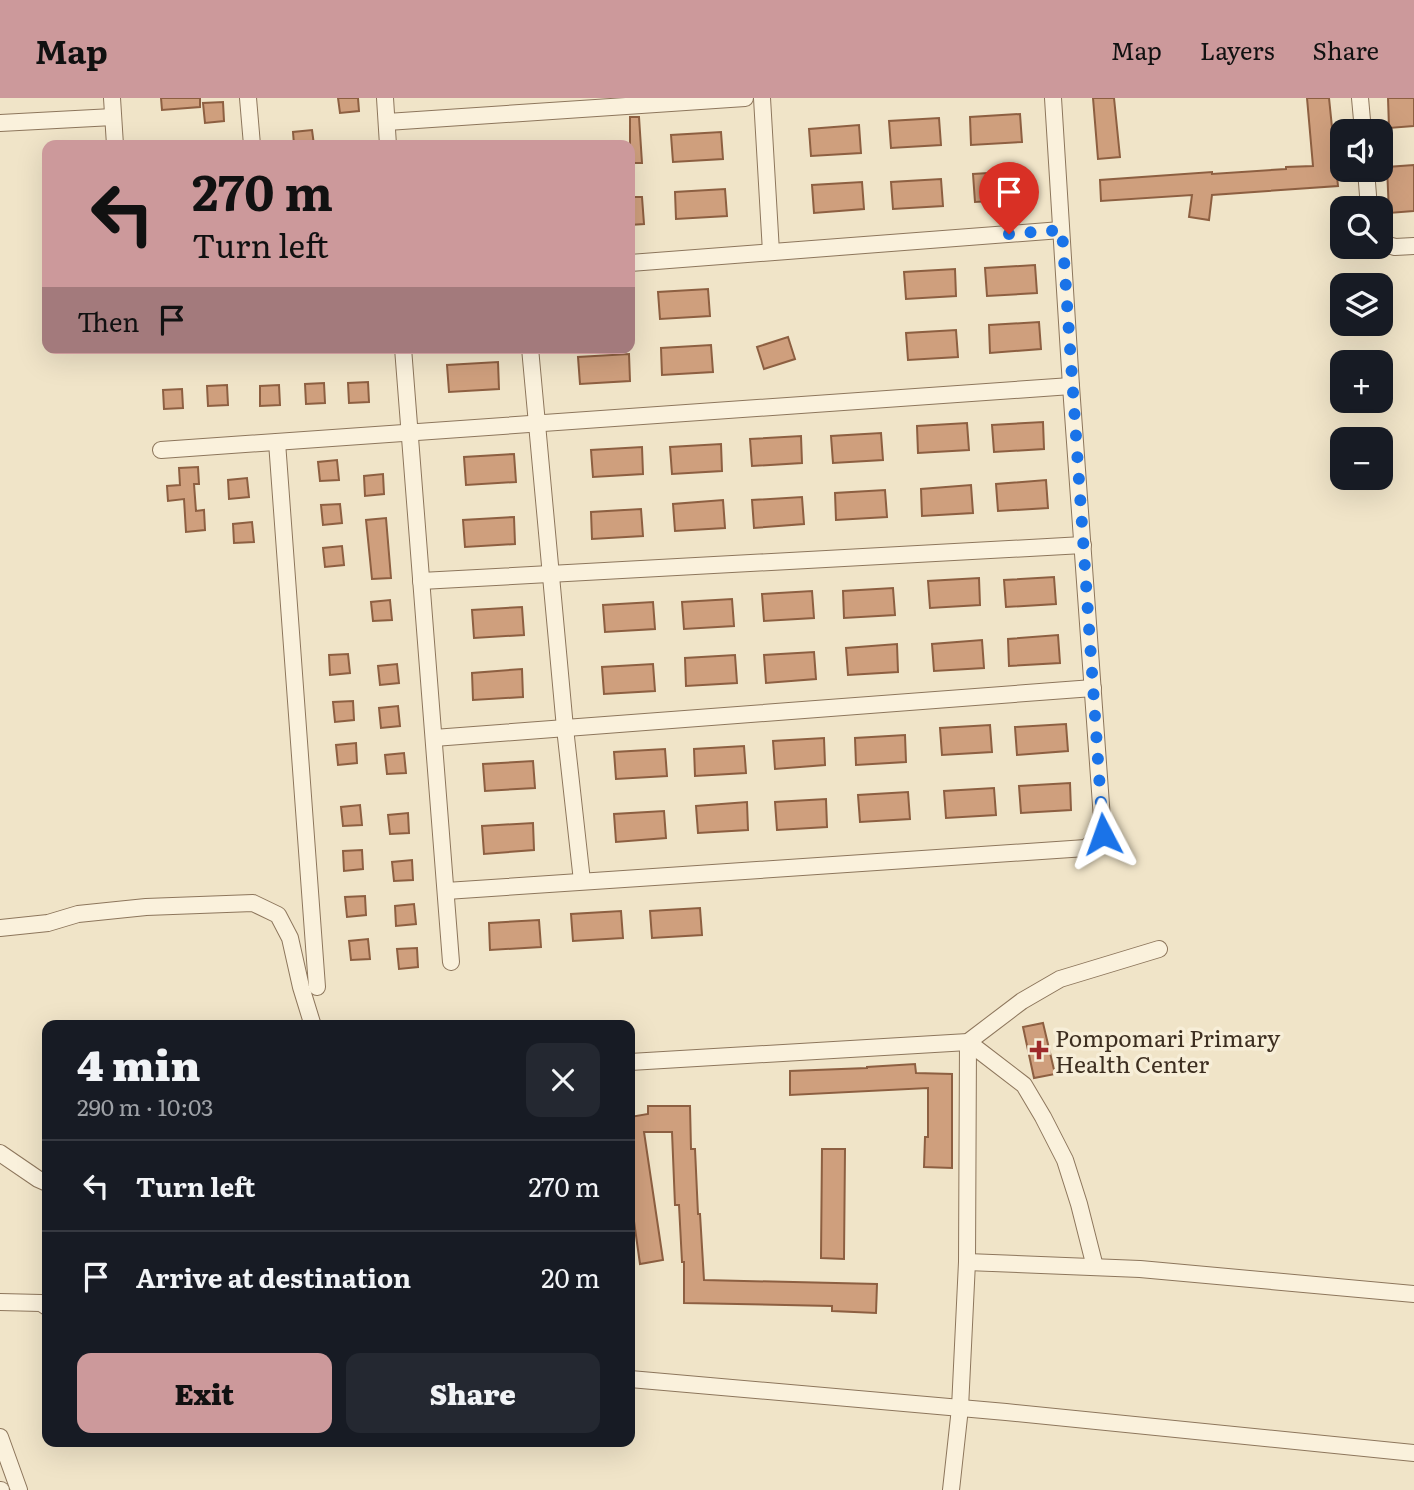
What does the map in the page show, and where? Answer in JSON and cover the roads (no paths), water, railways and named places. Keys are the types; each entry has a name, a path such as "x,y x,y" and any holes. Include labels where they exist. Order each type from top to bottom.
{"street":[{"path":"111,98 115,140"},
{"path":"248,98 251,140"},
{"path":"385,98 388,140"},
{"path":"387,122 745,98"},
{"path":"762,98 772,252"},
{"path":"446,891 1086,848 1103,834 1053,98"},
{"path":"1360,98 1362,119"},
{"path":"0,123 113,117"},
{"path":"635,262 1062,230"},
{"path":"1393,246 1414,246"},
{"path":"403,354 451,962"},
{"path":"530,354 582,881"},
{"path":"161,450 1071,386"},
{"path":"277,442 317,987"},
{"path":"421,581 1083,545"},
{"path":"434,738 1093,688"},
{"path":"0,928 48,923 78,914 146,907 253,902 278,915 290,939 300,987 311,1020"},
{"path":"635,1062 968,1042 1022,1001 1060,979 1159,949"},
{"path":"951,1490 960,1408 967,1262 968,1042"},
{"path":"968,1042 1024,1086 1043,1117 1065,1160 1095,1267"},
{"path":"0,1153 42,1180"},
{"path":"967,1262 1140,1269 1414,1294"},
{"path":"0,1302 42,1304"},
{"path":"635,1379 960,1408 1414,1453"},
{"path":"0,1437 19,1490"}],"place":[{"name":"Pompomari Primary Health Center","path":"1039,1050"}]}
